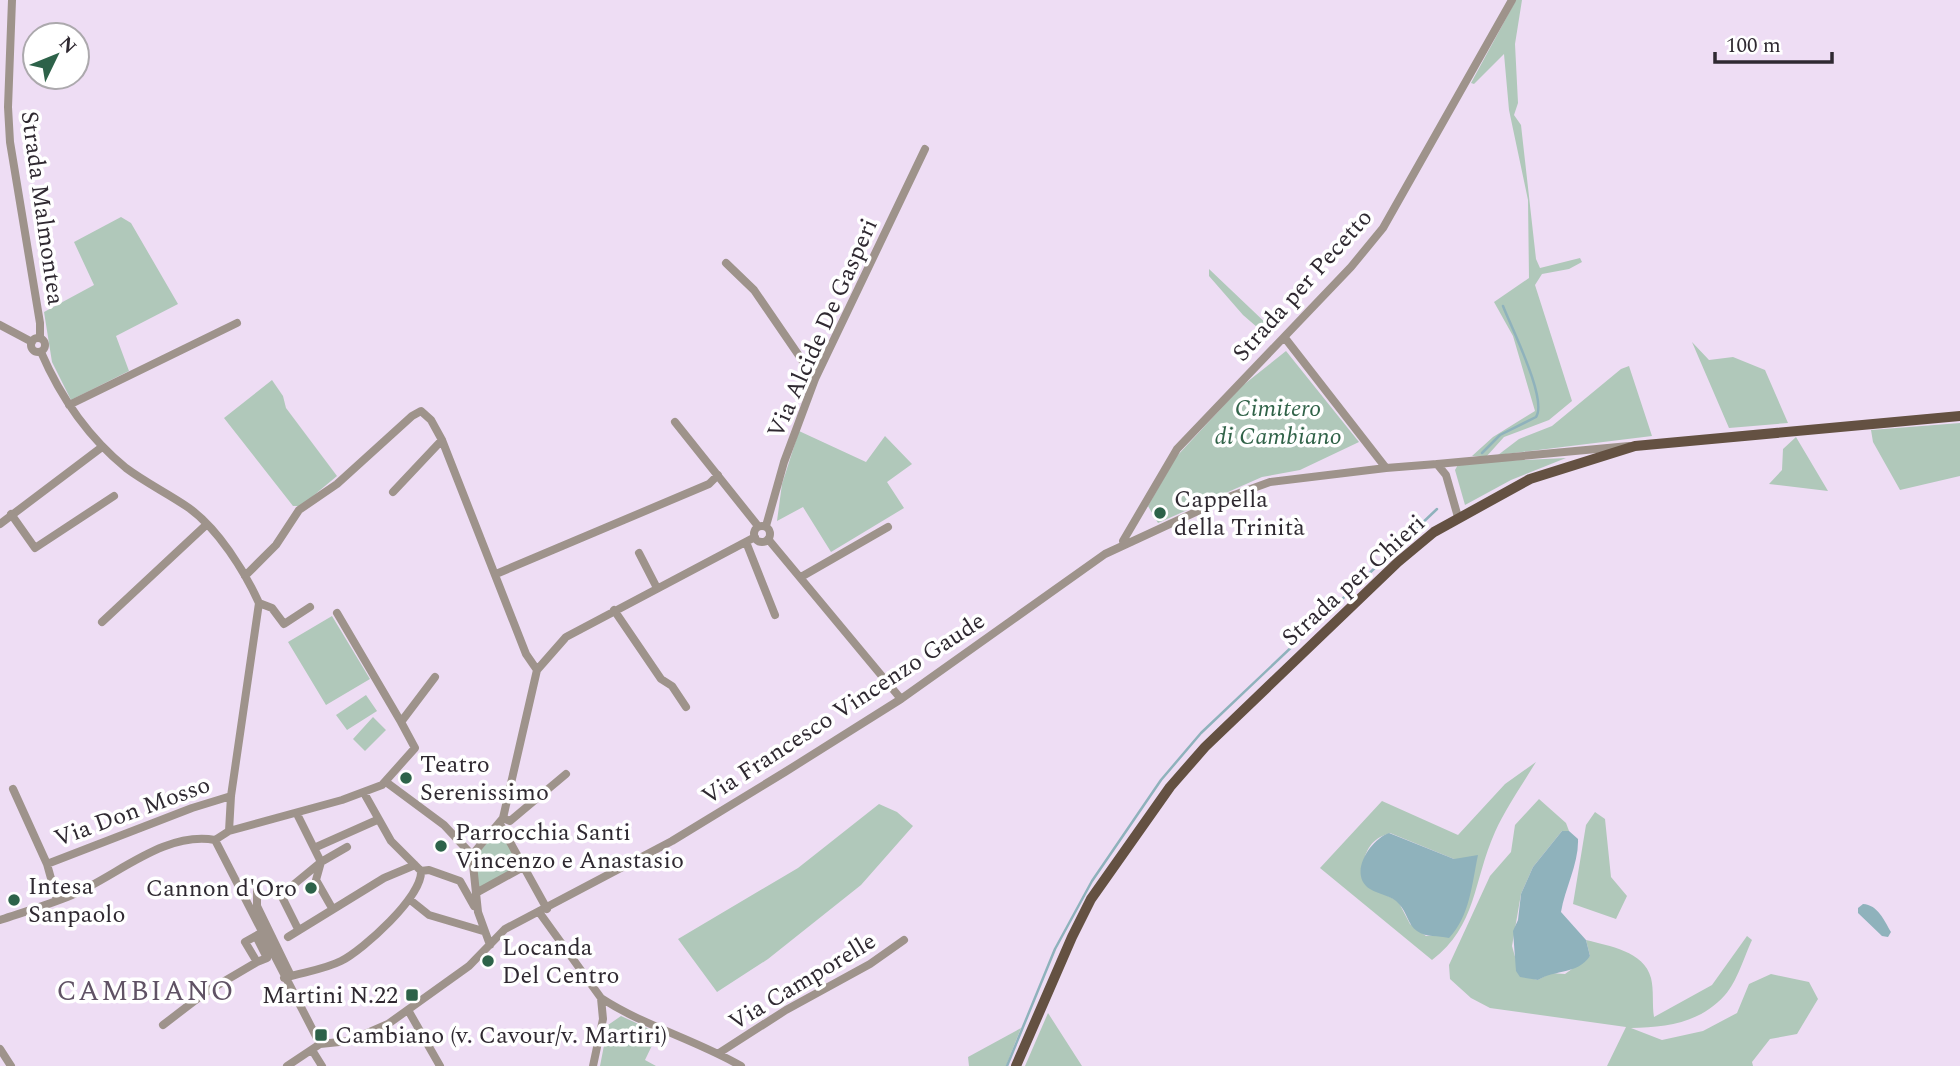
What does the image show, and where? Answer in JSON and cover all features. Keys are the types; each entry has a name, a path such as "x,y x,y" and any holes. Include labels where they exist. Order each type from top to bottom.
{"main road":[{"name":"Strada per Chieri","path":"1016,1066 1091,899 1170,787 1205,747 1398,562 1458,517 1530,479 1635,446 1960,416"}],"street":[{"name":"Strada Malmontea","path":"12,0 8,107 10,142 36,340"},
{"name":"Strada per Pecetto","path":"1124,545 1123,541 1177,449 1285,338 1383,228 1512,0"},
{"name":"Via Alcide De Gasperi","path":"762,526 815,379 925,149"},
{"path":"726,263 754,290 815,379"},
{"path":"69,405 237,323"},
{"path":"0,325 36,340 33,351 41,352 69,405 102,447 127,468 191,509 245,576 259,603 230,796 229,831"},
{"path":"1285,338 1386,468"},
{"path":"245,576 276,545 299,510 337,484 417,411 426,414 442,440 526,654 537,670"},
{"path":"676,422 718,475 762,526 770,531 768,539 762,542 755,537"},
{"path":"393,492 442,440"},
{"name":"Via Francesco Vincenzo Gaude","path":"320,1044 335,1044 367,1035 469,967 505,929 543,911 719,813 901,699 1105,554 1226,498 1270,482 1386,468 1635,446"},
{"path":"0,524 102,447"},
{"path":"1437,464 1446,475 1458,517"},
{"path":"496,574 709,484 718,475"},
{"path":"11,514 35,548 114,496"},
{"path":"0,516 11,514"},
{"path":"102,622 206,525"},
{"path":"755,537 754,532 762,526"},
{"path":"801,577 888,527"},
{"path":"472,855 502,821 537,670 566,637 755,537"},
{"path":"768,539 901,699"},
{"path":"746,542 775,615"},
{"path":"639,553 656,588"},
{"path":"259,603 272,608 284,624 310,607"},
{"path":"614,610 661,679 672,686 686,707"},
{"path":"0,920 57,900 172,843 201,838 215,841 229,831 297,814 363,793 386,782 415,748 337,613"},
{"path":"401,722 435,677"},
{"path":"502,821 510,821 566,774"},
{"path":"386,782 444,825 472,855 478,912 490,945"},
{"path":"13,789 47,864 57,900"},
{"path":"288,977 343,961 365,946 410,899 422,879 418,868 404,857 377,820 363,793"},
{"name":"Via Don Mosso","path":"47,864 230,796"},
{"path":"297,814 321,862 316,880 332,908"},
{"path":"314,848 377,820"},
{"path":"502,821 525,866 543,911 601,998 602,1026 593,1066"},
{"path":"215,841 258,934 270,956 288,977 320,1044 287,1066"},
{"path":"288,977 282,895 321,862 347,847"},
{"path":"476,893 525,866"},
{"path":"287,937 384,878 418,868 460,881 478,912"},
{"path":"257,889 257,906 287,937"},
{"path":"410,899 429,915 483,931"},
{"path":"257,962 246,942 258,934"},
{"name":"Via Camporelle","path":"719,1053 786,1010 870,964 904,940"},
{"path":"163,1025 205,992 270,956"},
{"name":"Via Camporelle","path":"601,998 620,1010 719,1053 741,1066"},
{"path":"408,1010 440,1066"},
{"path":"0,1049 10,1066"},
{"path":"312,1050 322,1066"}],"green space":[{"path":"1516,0 1522,0 1515,44 1518,103 1514,115 1521,125 1536,259 1540,268 1580,258 1582,262 1569,269 1542,274 1535,285 1572,401 1549,420 1504,437 1486,457 1472,456 1493,437 1535,411 1513,336 1494,302 1529,278 1528,200 1509,110 1504,54 1474,84 1471,83"},
{"path":"121,217 131,223 178,304 116,336 129,371 71,400 52,362 44,312 94,285 74,242"},
{"path":"1209,269 1271,328 1265,334 1243,315 1209,276"},
{"path":"1692,342 1709,360 1733,357 1765,370 1788,423 1729,428"},
{"name":"Cimitero di Cambiano","path":"1286,351 1359,442 1300,470 1262,477 1158,523 1148,506 1176,457 1242,386"},
{"path":"1629,366 1652,436 1498,455 1519,439 1552,426 1621,369"},
{"path":"272,380 283,396 286,408 337,476 301,506 293,506 224,418"},
{"path":"1960,423 1960,476 1900,490 1873,442 1871,430"},
{"path":"799,431 866,462 885,436 912,464 887,482 904,508 831,552 803,507 777,521 782,484"},
{"path":"1796,437 1828,491 1769,484 1782,470 1783,449"},
{"path":"1566,458 1511,480 1465,505 1455,470 1459,463"},
{"path":"332,616 370,679 326,705 288,642"},
{"path":"366,695 377,711 347,730 336,715"},
{"path":"373,717 386,730 365,751 353,739"},
{"path":"1536,762 1495,832 1472,902 1458,933 1432,960 1320,868 1382,801 1458,835 1505,784","holes":["1390,833 1454,859 1438,935 1426,936 1410,924 1398,901 1386,895 1362,868 1370,846 1378,838"]},
{"path":"1539,799 1566,823 1569,831 1562,831 1533,867 1521,894 1512,946 1517,964 1526,977 1538,980 1550,973 1565,974 1590,956 1586,940 1615,948 1633,956 1647,969 1652,983 1654,1017 1712,985 1747,936 1752,940 1737,976 1715,1005 1681,1022 1631,1028 1662,1040 1703,1031 1737,1013 1749,984 1771,974 1809,982 1818,999 1797,1034 1770,1039 1752,1062 1753,1066 1607,1066 1626,1027 1490,1008 1471,998 1450,979 1449,965 1490,876 1511,852 1515,825"},
{"path":"879,804 897,812 913,826 861,885 768,959 717,992 678,939 798,868"},
{"path":"1595,812 1605,819 1611,877 1627,896 1616,919 1573,904 1586,825"},
{"path":"501,828 524,865 478,890 475,856"},
{"path":"1048,1013 1082,1066 1025,1066"},
{"path":"621,1016 658,1033 645,1060 656,1066 600,1066 608,1025"},
{"path":"1021,1028 1006,1066 969,1066 968,1057"}],"shaded area":[{"path":"1562,831 1569,831 1578,839 1578,848 1561,912 1586,940 1590,956 1573,969 1538,980 1520,977 1516,971 1513,931 1518,920 1521,894 1533,867"},
{"path":"1389,833 1454,859 1478,855 1466,909 1462,920 1449,938 1429,936 1417,931 1396,901 1363,883 1361,866 1364,858 1375,842"},
{"path":"1863,904 1873,907 1880,914 1891,932 1888,937 1882,936 1858,913 1858,908"}],"waterway":[{"path":"1482,453 1500,435 1536,417 1538,408 1533,380 1503,306"},
{"path":"1007,1066 1055,949 1092,881 1161,780 1201,733 1437,509"}],"place":[{"name":"Cappella della Trinità","path":"1160,513"},
{"name":"Teatro Serenissimo","path":"406,778"},
{"name":"Parrocchia Santi Vincenzo e Anastasio","path":"441,846"},
{"name":"Cannon d'Oro","path":"311,888"},
{"name":"Intesa Sanpaolo","path":"14,900"},
{"name":"Locanda Del Centro","path":"488,961"},
{"name":"Martini N.22","path":"412,995"},
{"name":"Cambiano (v. Cavour/v. Martiri)","path":"321,1035"}],"district":[{"name":"CAMBIANO","path":"146,990"}]}
